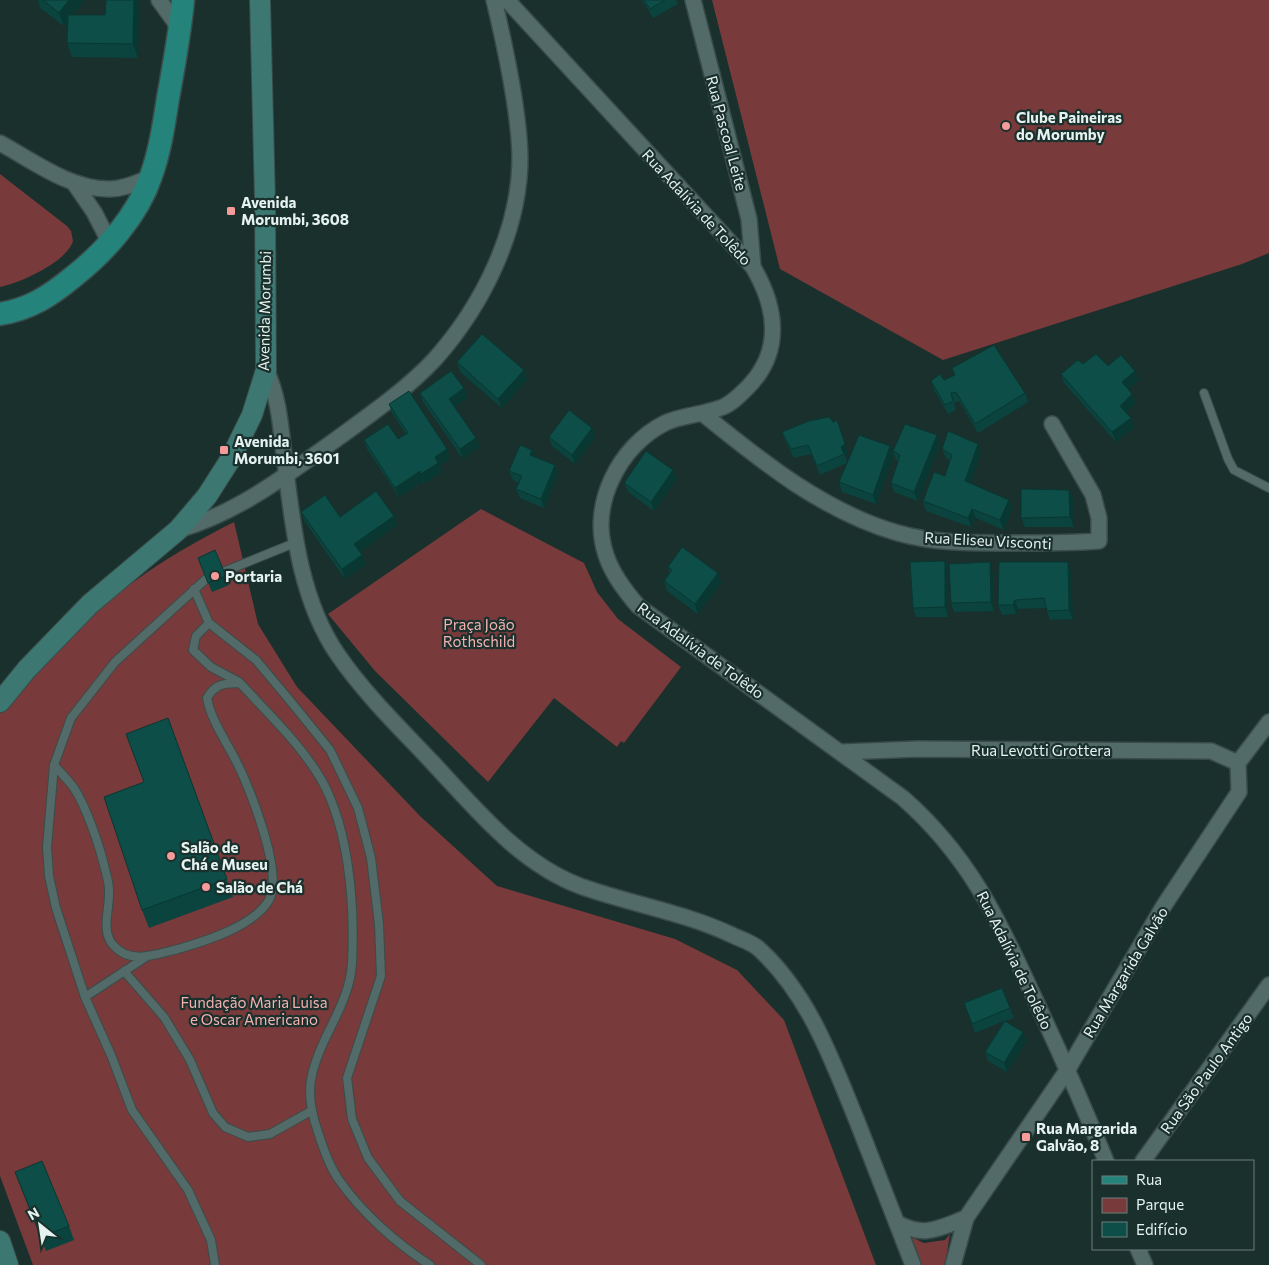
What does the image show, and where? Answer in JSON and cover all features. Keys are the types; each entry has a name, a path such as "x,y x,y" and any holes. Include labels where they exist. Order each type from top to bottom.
{"main road":[{"path":"0,314 20,311 49,296 83,270 110,243 123,226 151,177 162,138 183,0"},
{"name":"Avenida Morumbi","path":"0,702 27,669 90,604 178,530 207,496 230,460 252,415 266,370 266,200 260,0"},
{"path":"0,1241 8,1265"}],"street":[{"path":"159,0 180,29"},
{"path":"178,530 208,521 286,476 405,386 434,359 461,325 499,257 515,208 520,157 510,82 494,0"},
{"name":"Rua Adalívia de Tolêdo","path":"507,0 753,267 766,288 771,311 773,335 768,358 758,377 734,400 721,408 664,423 631,448 618,468 606,492 602,520 606,554 622,588 638,606 903,798 927,819 951,847 983,892 1005,932 1068,1069 1106,1160"},
{"name":"Rua Pascoal Leite","path":"693,0 749,219 753,267"},
{"path":"0,143 74,182 110,189 125,188 151,177"},
{"path":"74,182 94,212 110,243"},
{"path":"266,370 272,382 277,404 286,476 297,542 308,591 318,619 337,654 370,697 489,822 525,855 549,872 580,886 710,925 756,946 778,969 809,1010 829,1052 912,1265"},
{"name":"Rua Eliseu Visconti","path":"702,413 755,456 820,498 870,524 900,534 941,541 984,543 1060,544 1098,541 1099,518 1093,496 1052,424"},
{"path":"1238,763 1269,722"},
{"name":"Rua Levotti Grottera","path":"841,752 918,749 1211,751 1238,763"},
{"name":"Rua Margarida Galvão","path":"953,1265 966,1218 1068,1069 1163,907 1239,792 1238,763"},
{"name":"Rua São Paulo Antigo","path":"1144,1160 1269,985"},
{"path":"897,1223 910,1231 924,1232 938,1230 966,1218"},
{"path":"1138,1250 1145,1265"}],"lane":[{"path":"1204,393 1228,459 1234,470 1269,488"},
{"path":"223,572 297,542"},
{"path":"206,579 115,662 71,718 54,765 49,819 48,876 67,944 85,997 111,1055 132,1110 188,1190 211,1240 216,1265"},
{"path":"194,589 209,623 256,660 330,750 358,808 370,858 379,924 381,976 347,1078 352,1119 368,1158 400,1201 481,1265"},
{"path":"209,623 196,636 193,650 207,664 240,683 292,740 315,769 331,798 344,843 351,902 352,964 344,1000 321,1048 311,1080 310,1110 338,1180 364,1211 430,1265"},
{"path":"85,997 146,957 207,941 257,915 271,894 273,874 263,828 246,780 209,711 207,698 213,688 223,683 240,683"},
{"path":"54,765 74,789 98,844 109,891 106,930 109,940 126,955 146,957"},
{"path":"124,971 164,1017 190,1060 213,1113 225,1127 248,1136 270,1134 310,1110"}],"green space":[{"name":"Clube Paineiras do Morumby","path":"712,0 1269,0 1269,253 1242,264 943,360 780,269"},
{"path":"0,174 67,226 71,231 73,241 69,249 53,264 19,281 0,287"},
{"name":"Praça João Rothschild","path":"481,509 584,563 597,592 618,619 681,667 624,743 621,741 617,747 554,698 488,782 375,671 328,614"},
{"name":"Fundação Maria Luisa e Oscar Americano","path":"234,522 258,624 297,687 420,816 497,886 675,939 737,970 784,1020 876,1265 33,1265 0,1176 0,712 16,688 28,675 92,614 159,565"},
{"path":"950,1234 945,1265 922,1265 911,1237 924,1243 945,1240"}],"building":[{"path":"43,0 69,0 59,13"},
{"path":"106,0 134,0 133,44 67,43 68,15 105,15"},
{"path":"644,0 665,0 650,9"},
{"path":"482,334 524,370 498,399 457,362"},
{"path":"994,345 1025,393 975,424 956,392 951,393 953,401 945,405 931,381 940,374 944,380 955,375 952,368"},
{"path":"1096,354 1108,366 1121,355 1135,371 1122,382 1132,394 1120,406 1131,418 1112,432 1061,374 1078,360 1083,364"},
{"path":"451,371 464,388 449,399 476,438 460,449 420,393"},
{"path":"409,391 447,449 435,457 438,463 421,474 420,471 395,488 364,440 388,424 398,439 408,433 389,404"},
{"path":"569,410 592,428 572,455 549,437"},
{"path":"829,417 833,422 837,420 845,444 841,447 844,454 817,466 808,445 791,449 782,432 809,421"},
{"path":"905,424 937,435 914,492 891,483 900,455 893,451"},
{"path":"948,431 978,444 965,481 1009,500 1000,520 972,509 968,518 923,501 934,472 945,476 952,455 942,449"},
{"path":"859,435 890,446 873,495 839,482"},
{"path":"520,445 532,450 530,455 555,465 541,499 516,489 522,476 509,471"},
{"path":"646,451 673,470 651,502 624,483"},
{"path":"1021,489 1069,490 1070,517 1021,518"},
{"path":"376,491 394,516 354,544 362,555 342,569 301,512 325,495 340,517"},
{"path":"682,547 718,573 695,604 664,581 672,570 668,567"},
{"name":"Portaria","path":"215,550 226,576 208,583 198,558"},
{"path":"945,561 945,607 913,608 910,562"},
{"path":"990,562 991,602 951,603 949,564"},
{"path":"999,562 1068,562 1069,610 1047,611 1044,598 1015,600 1013,605 998,605"},
{"name":"Salão de Chá e Museu","path":"168,718 227,879 142,910 104,797 144,782 126,734"},
{"path":"1002,988 1010,1008 972,1024 964,1003"},
{"path":"1005,1021 1023,1032 1004,1063 985,1052"},
{"path":"42,1161 69,1226 41,1237 15,1172"}],"place":[{"name":"Clube Paineiras do Morumby","path":"1006,126"},
{"name":"Avenida Morumbi, 3608","path":"231,211"},
{"name":"Avenida Morumbi, 3601","path":"224,450"},
{"name":"Portaria","path":"215,576"},
{"name":"Salão de Chá e Museu","path":"171,856"},
{"name":"Salão de Chá","path":"206,887"},
{"name":"Rua Margarida Galvão, 8","path":"1026,1137"}]}
